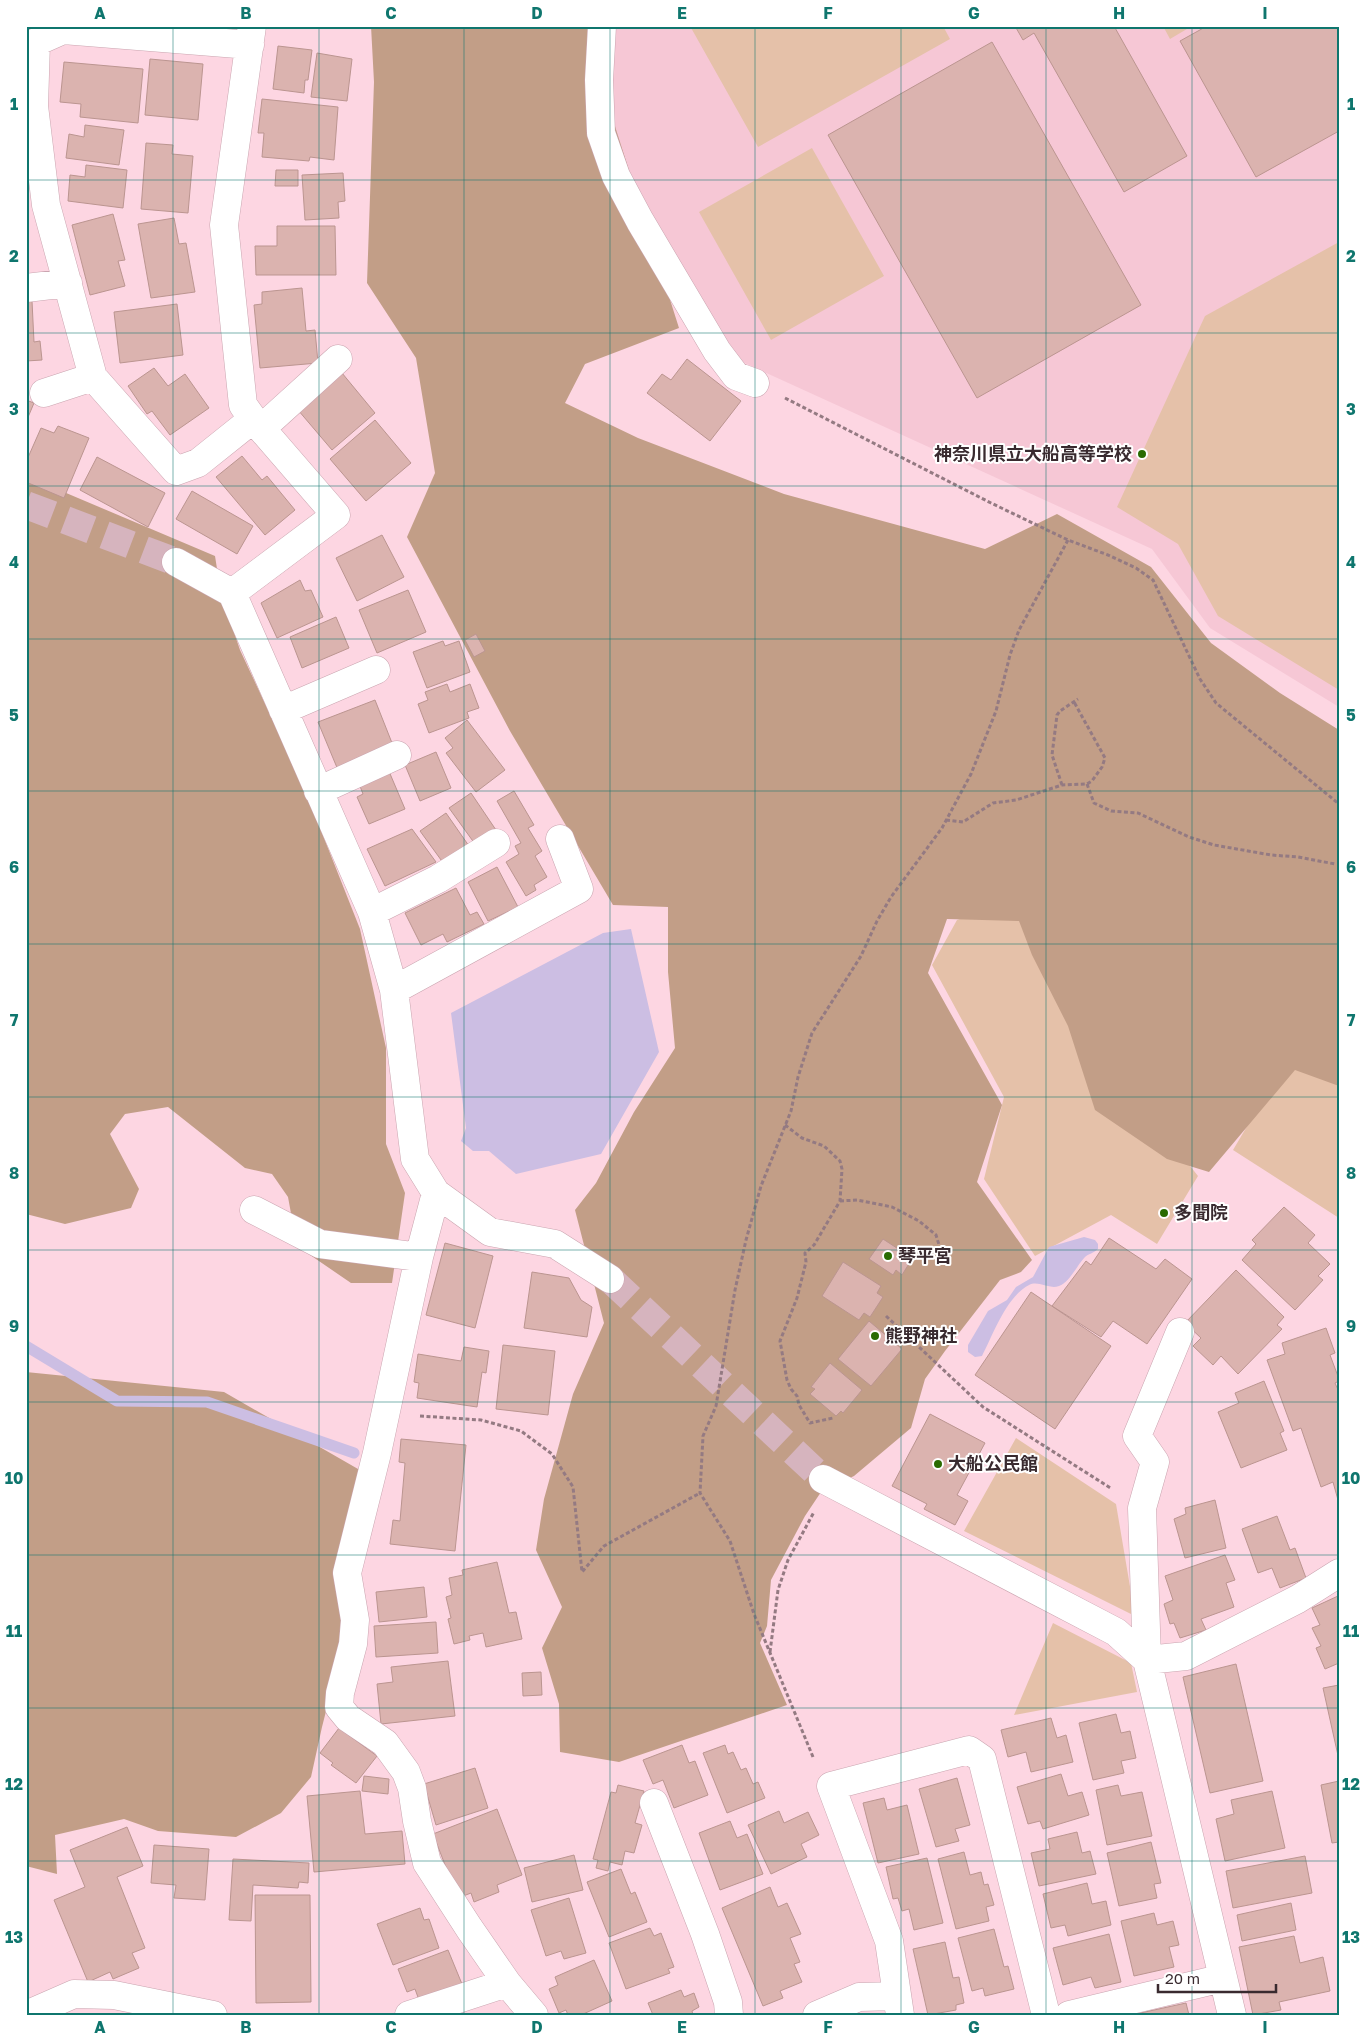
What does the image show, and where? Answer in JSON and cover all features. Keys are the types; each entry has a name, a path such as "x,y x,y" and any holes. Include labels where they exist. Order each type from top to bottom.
{"street":[{"path":"602,26 600,80 602,133 616,176 640,221 717,351 736,376 755,383"},
{"path":"232,593 336,515 257,424 243,405 224,225 251,36 63,28 36,42 34,106 46,205 93,377 176,471 198,463 257,424 338,359"},
{"path":"26,288 68,283"},
{"path":"44,394 93,377"},
{"path":"176,562 232,593 372,912 394,990 415,1159 436,1193 490,1232 555,1244 610,1279"},
{"path":"282,710 376,670"},
{"path":"318,791 397,755"},
{"path":"394,990 579,889 560,839"},
{"path":"372,912 438,879 496,843"},
{"path":"436,1193 419,1257 385,1414 347,1573 355,1620 353,1644 340,1693 340,1707 348,1718 385,1743 406,1772 412,1788 416,1821 427,1863 507,1983 534,2015"},
{"path":"254,1210 320,1244 419,1257"},
{"path":"1180,1332 1137,1436 1155,1462 1142,1508 1147,1660 1232,2015"},
{"path":"828,1481 1116,1632 1147,1660 1186,1656 1298,1600 1339,1573"},
{"path":"817,2015 859,1998 898,2005 889,1942 831,1786 969,1750 982,1759 1046,2015"},
{"path":"654,1803 705,1934 728,2002 729,2015"},
{"path":"1069,2015 1223,1978"},
{"path":"409,2015 507,1983"},
{"path":"26,2015 74,1994 114,1995 213,2015"}],"path":[{"path":"755,383 1068,540 1136,568 1153,580 1200,678 1216,703 1339,804"},
{"path":"831,1786 820,1773 754,1614 730,1541 700,1492 702,1436 716,1406 735,1290 746,1240 761,1186 786,1126 812,1033 861,956 877,921 891,897 946,820 972,774 996,711 1010,655 1019,630 1068,540"},
{"path":"1062,786 1052,755 1053,741 1060,711 1078,699"},
{"path":"946,820 963,822 993,803 1016,800 1062,786 1087,784 1092,780 1102,767 1105,758 1074,702"},
{"path":"1087,784 1094,803 1110,811 1138,813 1197,840 1270,855 1298,857 1335,864"},
{"path":"786,1126 802,1138 824,1146 840,1161 842,1169 840,1201 814,1245 805,1253 803,1278 780,1340 787,1380 791,1389 798,1396 799,1405 806,1420 810,1423 833,1418"},
{"path":"840,1201 857,1200 871,1204 882,1204 919,1221 936,1235 940,1248 931,1256"},
{"path":"886,1316 983,1407 1142,1508"},
{"path":"385,1414 481,1420 521,1431 552,1454 573,1487 582,1572 604,1546 700,1492"},
{"path":"770,1652 778,1590 788,1560 828,1481"}],"shaded area":[{"path":"371,26 579,26 593,30 614,123 679,328 585,364 565,403 638,438 784,494 985,549 1057,514 1151,567 1211,643 1280,693 1339,730 1339,1086 1295,1070 1209,1172 1167,1159 1095,1110 1068,1026 1032,955 1019,921 947,919 928,973 1002,1105 977,1182 1032,1260 1021,1272 1000,1280 945,1351 925,1379 911,1428 854,1476 821,1492 805,1516 771,1580 767,1626 760,1643 787,1705 619,1762 560,1752 559,1704 542,1648 562,1607 536,1550 544,1499 573,1394 604,1323 575,1210 596,1183 634,1112 675,1048 668,972 668,907 613,905 510,731 407,537 435,473 416,358 367,283 374,82"},
{"name":"神奈川県立大船高等学校","path":"614,26 1339,26 1339,707 1210,628 1152,549 738,360 623,173 600,82"},
{"path":"690,26 943,26 950,39 758,147"},
{"path":"1163,26 1192,26 1170,39"},
{"path":"812,148 884,276 771,340 699,212"},
{"path":"1339,242 1339,690 1218,616 1178,544 1117,507 1205,316"},
{"path":"26,476 215,556 221,594 240,650 303,785 360,929 386,1048 386,1144 405,1193 392,1283 351,1283 297,1246 288,1197 272,1174 245,1168 168,1107 125,1114 110,1134 139,1189 131,1208 65,1224 26,1214"},
{"path":"1073,880 1138,1100 1198,1176 1157,1244 1111,1215 1035,1256 984,1179 1004,1097 932,965 957,920"},
{"path":"631,929 659,1052 601,1154 516,1174 489,1151 473,1151 461,1141 466,1128 451,1013 603,933"},
{"path":"1297,1042 1339,1067 1339,1218 1233,1150"},
{"path":"1084,1237 1095,1240 1098,1244 1098,1249 1085,1257 1067,1281 1055,1287 1036,1284 1029,1285 1007,1307 982,1356 975,1357 968,1352 968,1345 988,1311 1007,1300 1016,1287 1033,1277 1049,1247"},
{"path":"26,1372 224,1392 365,1473 345,1636 311,1777 281,1813 236,1837 158,1831 124,1819 55,1835 57,1874 26,1866"},
{"path":"1016,1438 1116,1504 1135,1616 964,1531"},
{"path":"1053,1623 1131,1663 1137,1692 1014,1715"}],"building":[{"path":"1015,26 1114,26 1187,156 1124,192 1034,33 1023,40"},
{"path":"1207,26 1339,26 1339,131 1256,177 1180,41"},
{"path":"992,42 1141,305 977,398 828,135"},
{"path":"278,46 312,50 308,80 305,80 304,93 273,89"},
{"path":"317,53 352,59 347,101 311,97"},
{"path":"150,59 203,64 198,120 145,115"},
{"path":"64,62 143,69 138,123 80,117 81,104 60,102"},
{"path":"262,99 338,107 334,160 310,157 309,161 262,157 264,133 258,133"},
{"path":"85,125 124,130 119,165 66,158 69,134 84,137"},
{"path":"146,143 173,145 172,154 193,156 188,213 141,209"},
{"path":"86,165 127,170 123,208 68,201 70,175 85,177"},
{"path":"276,170 298,170 298,186 275,186"},
{"path":"343,173 345,201 338,202 339,218 305,220 302,175"},
{"path":"113,214 125,260 118,261 125,286 90,295 72,225"},
{"path":"174,218 179,244 186,243 195,292 151,298 138,224"},
{"path":"277,226 335,226 336,275 256,275 255,246 277,246"},
{"path":"302,288 306,331 315,330 318,363 260,368 254,305 262,304 262,292"},
{"path":"32,301 34,342 40,341 42,360 26,361 26,302"},
{"path":"177,304 183,355 120,363 114,312"},
{"path":"687,359 741,401 710,441 647,393 662,374 671,380"},
{"path":"154,368 168,386 185,374 209,408 170,435 152,411 147,414 128,386"},
{"path":"342,373 375,413 332,450 298,410"},
{"path":"26,400 34,403 26,422"},
{"path":"375,420 411,463 366,501 330,459"},
{"path":"58,426 89,438 64,498 26,482 26,462 41,428 54,433"},
{"path":"242,456 262,480 267,476 295,510 265,535 216,477"},
{"path":"97,457 165,493 148,527 80,490"},
{"path":"192,491 253,526 237,554 176,519"},
{"path":"382,535 404,577 357,601 336,558"},
{"path":"300,580 305,591 311,590 323,617 277,638 261,603"},
{"path":"408,590 426,632 377,653 359,610"},
{"path":"336,617 349,648 302,668 290,637"},
{"path":"476,634 485,651 474,657 465,640"},
{"path":"443,641 445,646 459,641 470,672 427,688 413,652"},
{"path":"447,684 450,692 470,684 479,708 467,712 469,718 429,733 418,704 428,700 425,692"},
{"path":"375,700 394,748 338,770 318,722"},
{"path":"467,720 505,770 476,792 446,753 453,748 445,738"},
{"path":"436,752 451,788 420,801 405,765"},
{"path":"388,769 405,809 369,824 357,797 363,794 358,781"},
{"path":"514,791 534,825 528,828 542,851 535,856 547,877 534,885 536,890 526,896 506,862 519,854 515,846 521,843 497,801"},
{"path":"471,793 496,830 475,844 449,808"},
{"path":"446,813 469,846 444,864 420,831"},
{"path":"412,829 436,862 385,886 367,849"},
{"path":"497,867 518,907 488,921 468,882"},
{"path":"456,888 470,915 477,912 484,924 447,942 443,934 421,945 405,913"},
{"path":"1284,1207 1315,1235 1308,1243 1330,1264 1318,1276 1323,1280 1295,1310 1242,1260 1256,1244 1252,1240"},
{"path":"1109,1238 1156,1269 1165,1259 1192,1279 1147,1344 1113,1321 1101,1337 1052,1306 1086,1261 1091,1265"},
{"name":"琴平宮","path":"883,1239 906,1254 903,1258 910,1262 902,1275 896,1270 893,1275 869,1259"},
{"path":"445,1243 493,1256 475,1328 426,1315"},
{"name":"熊野神社","path":"843,1262 881,1286 877,1293 883,1297 870,1317 864,1313 859,1320 822,1296"},
{"path":"1236,1270 1284,1317 1277,1325 1282,1329 1238,1374 1221,1356 1213,1365 1193,1346 1201,1338 1185,1323"},
{"path":"532,1272 569,1278 581,1300 592,1307 587,1337 524,1328"},
{"path":"1031,1292 1111,1346 1055,1429 975,1375"},
{"path":"869,1321 902,1349 871,1386 838,1359"},
{"path":"1326,1328 1335,1353 1330,1355 1339,1379 1335,1383 1339,1392 1338,1500 1333,1482 1321,1487 1301,1428 1293,1431 1267,1360 1285,1354 1282,1343"},
{"path":"503,1345 555,1351 548,1415 496,1409"},
{"path":"464,1347 489,1351 486,1373 482,1372 477,1407 417,1398 419,1383 414,1382 418,1354 461,1361"},
{"path":"830,1363 862,1390 843,1413 841,1411 836,1416 810,1394 815,1389 811,1387"},
{"path":"1264,1381 1284,1431 1280,1433 1287,1450 1241,1468 1218,1412 1239,1403 1235,1393"},
{"name":"大船公民館","path":"930,1414 985,1443 957,1495 968,1501 955,1525 924,1509 927,1504 892,1486"},
{"path":"401,1439 466,1445 455,1551 390,1544 393,1520 400,1521 405,1463 399,1462"},
{"path":"1215,1500 1226,1548 1185,1558 1174,1519 1186,1514 1185,1508"},
{"path":"1277,1516 1290,1550 1295,1548 1306,1578 1280,1588 1272,1568 1258,1573 1242,1529"},
{"path":"1225,1555 1235,1580 1226,1583 1234,1607 1201,1619 1206,1630 1180,1638 1174,1623 1170,1624 1164,1604 1173,1600 1165,1576"},
{"path":"497,1562 509,1613 516,1612 522,1639 486,1647 483,1633 469,1636 470,1640 454,1644 448,1619 451,1618 446,1597 452,1595 449,1578 463,1575 462,1570"},
{"path":"424,1587 427,1617 379,1622 376,1592"},
{"path":"1338,1596 1339,1663 1325,1669 1316,1648 1321,1646 1312,1628 1320,1625 1312,1608"},
{"path":"436,1622 438,1653 376,1657 374,1626"},
{"path":"448,1661 455,1716 381,1724 377,1684 393,1682 391,1667"},
{"path":"1236,1664 1263,1781 1210,1793 1183,1677"},
{"path":"541,1672 542,1695 523,1696 522,1673"},
{"path":"1339,1685 1339,1760 1323,1688"},
{"path":"1116,1714 1121,1733 1130,1731 1136,1758 1121,1761 1124,1773 1093,1780 1079,1723"},
{"path":"1051,1718 1057,1738 1066,1735 1073,1762 1031,1772 1026,1752 1008,1757 1001,1730"},
{"path":"339,1728 377,1756 356,1783 331,1765 333,1763 320,1753"},
{"path":"682,1745 689,1763 695,1761 708,1795 674,1808 663,1780 653,1784 643,1760"},
{"path":"725,1745 728,1754 733,1752 741,1770 746,1768 753,1784 758,1782 765,1798 727,1813 703,1753"},
{"path":"475,1768 488,1808 436,1825 424,1784"},
{"path":"1061,1774 1068,1796 1082,1792 1089,1815 1043,1829 1040,1821 1028,1824 1017,1787"},
{"path":"364,1776 389,1779 388,1794 362,1791"},
{"path":"957,1778 970,1825 955,1829 959,1841 936,1847 919,1789"},
{"path":"1339,1781 1339,1842 1332,1843 1321,1785"},
{"path":"618,1785 644,1791 635,1823 642,1825 634,1853 625,1851 622,1865 610,1862 608,1871 596,1868 598,1860 593,1859 611,1792 616,1793"},
{"path":"1118,1785 1121,1796 1142,1792 1152,1836 1107,1845 1096,1790"},
{"path":"360,1791 365,1834 402,1831 405,1864 314,1872 307,1796"},
{"path":"1272,1791 1285,1848 1225,1861 1216,1819 1234,1814 1231,1800"},
{"path":"884,1798 887,1810 907,1805 919,1854 878,1863 863,1803"},
{"path":"497,1809 522,1875 497,1885 499,1892 474,1902 471,1893 458,1898 433,1834"},
{"path":"779,1811 784,1823 808,1812 819,1835 801,1844 807,1857 771,1874 748,1825"},
{"path":"730,1821 737,1838 747,1834 763,1874 720,1890 699,1833"},
{"path":"127,1827 143,1866 117,1877 145,1948 132,1953 139,1968 113,1979 110,1972 88,1982 54,1900 85,1887 70,1850"},
{"path":"1077,1832 1082,1853 1090,1851 1096,1874 1039,1886 1031,1853 1050,1849 1048,1839"},
{"path":"1151,1842 1161,1883 1154,1884 1157,1898 1119,1906 1107,1853"},
{"path":"154,1845 209,1849 205,1900 174,1898 176,1885 151,1883"},
{"path":"964,1852 970,1875 981,1872 984,1885 988,1884 994,1905 986,1907 989,1921 956,1929 938,1859"},
{"path":"574,1855 583,1890 532,1902 524,1868"},
{"path":"1305,1856 1312,1893 1233,1908 1226,1871"},
{"path":"927,1858 943,1923 914,1930 909,1909 902,1911 898,1898 893,1899 886,1867"},
{"path":"233,1859 309,1863 308,1883 299,1882 298,1888 253,1885 251,1921 229,1920"},
{"path":"621,1869 631,1894 635,1892 647,1922 609,1937 587,1882"},
{"path":"1087,1883 1092,1904 1106,1901 1111,1925 1068,1936 1065,1925 1051,1928 1043,1894"},
{"path":"770,1887 778,1907 787,1903 801,1934 790,1938 800,1962 794,1964 802,1982 780,1991 783,1998 763,2006 722,1908"},
{"path":"255,1895 310,1895 311,2002 256,2003"},
{"path":"569,1898 586,1953 564,1959 561,1951 546,1956 531,1910"},
{"path":"1291,1903 1296,1930 1242,1941 1237,1915"},
{"path":"420,1908 424,1920 429,1919 439,1948 393,1965 377,1924"},
{"path":"1154,1913 1157,1925 1173,1921 1179,1945 1169,1947 1174,1967 1134,1976 1121,1921"},
{"path":"650,1928 654,1936 661,1933 674,1967 668,1969 670,1973 626,1989 609,1943"},
{"path":"994,1929 1004,1967 1008,1966 1014,1989 985,1996 983,1988 972,1991 958,1938"},
{"path":"1109,1934 1121,1982 1095,1988 1091,1977 1063,1985 1053,1948"},
{"path":"1294,1936 1300,1963 1323,1957 1330,1991 1279,2002 1281,2010 1253,2015 1239,1947"},
{"path":"945,1942 953,1978 959,1977 964,2003 956,2005 956,2010 928,2015 913,1949"},
{"path":"448,1950 462,1984 419,2000 415,1989 407,1992 398,1969"},
{"path":"594,1960 612,2001 581,2015 568,2015 566,2010 559,2013 549,1989 558,1985 555,1977"},
{"path":"681,1990 684,1997 694,1993 699,2007 692,2011 693,2015 653,2015 648,2003"},
{"path":"1186,2003 1189,2015 1136,2014"}],"waterway":[{"path":"26,1346 117,1401 207,1402 354,1453"}],"tunnel":[{"path":"26,505 176,562"},
{"path":"610,1279 823,1479"}],"place":[{"name":"神奈川県立大船高等学校","path":"1142,454"},
{"name":"多聞院","path":"1164,1213"},
{"name":"琴平宮","path":"888,1256"},
{"name":"熊野神社","path":"875,1336"},
{"name":"大船公民館","path":"938,1464"}]}
